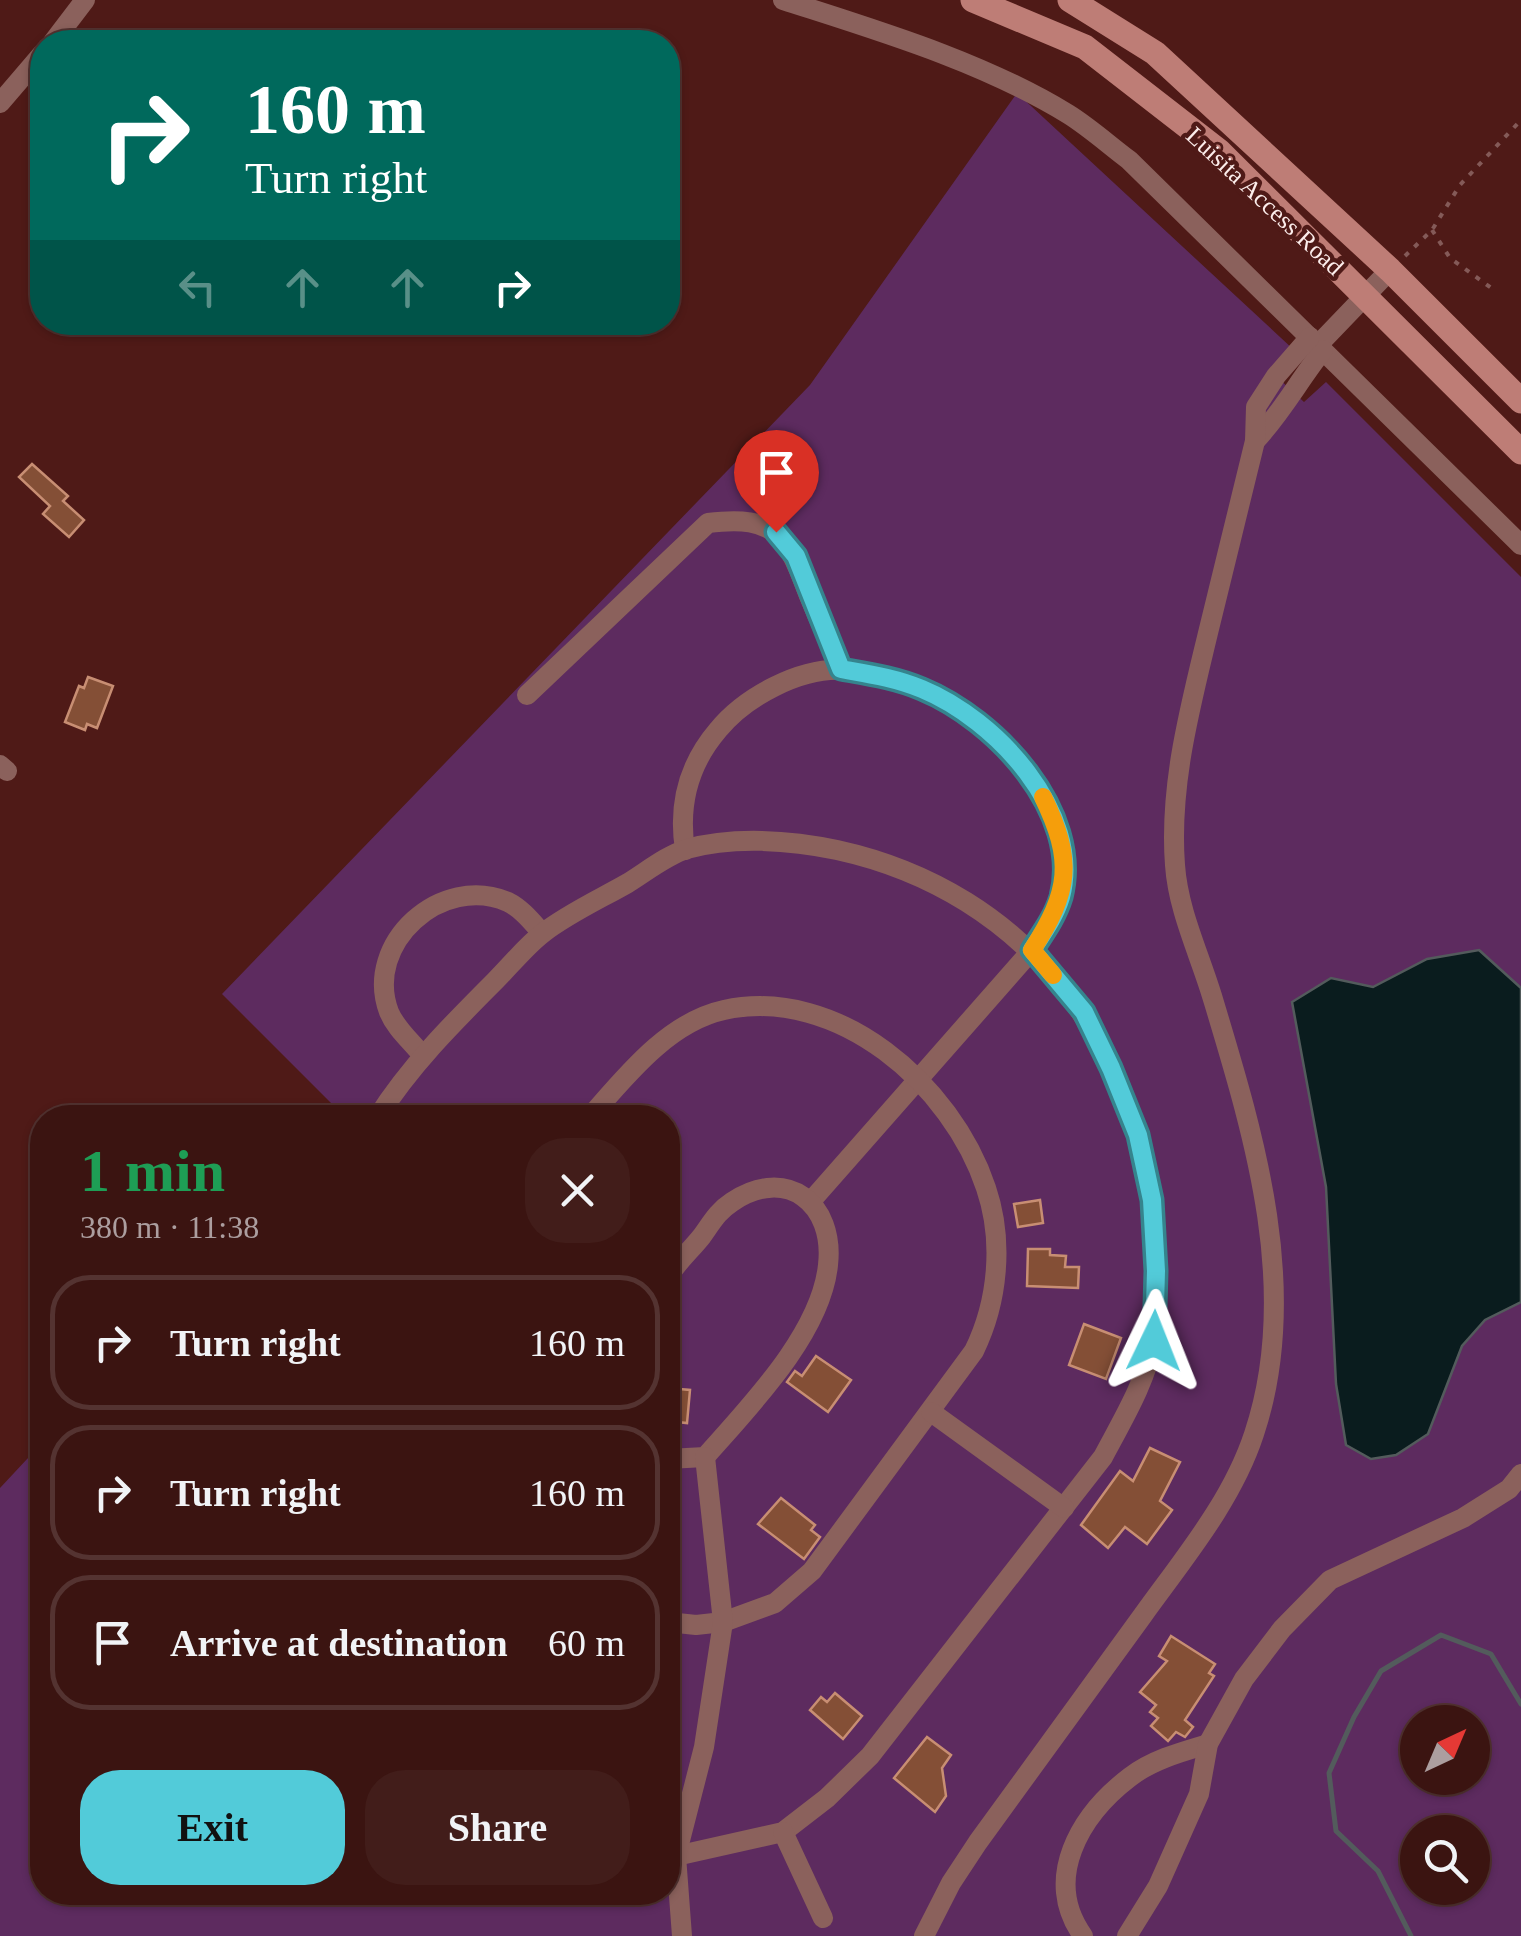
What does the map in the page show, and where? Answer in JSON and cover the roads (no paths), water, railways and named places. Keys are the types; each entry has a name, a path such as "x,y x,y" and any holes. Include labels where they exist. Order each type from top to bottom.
{"main road":[{"name":"Luisita Access Road","path":"973,0 1086,47 1219,151 1521,452"},
{"name":"Luisita Access Road","path":"1070,0 1155,53 1390,270 1521,401"}],"street":[{"path":"62,30 86,0"},
{"path":"783,0 930,50 1008,82 1070,115 1129,160 1521,544"},
{"path":"0,103 30,68"},
{"path":"924,1936 978,1842 1200,1537 1241,1470 1255,1432 1269,1376 1274,1318 1265,1195 1234,1068 1189,931 1175,869 1173,822 1185,728 1255,441 1256,407 1276,376 1317,344 1390,270"},
{"path":"527,695 708,524 742,519 776,532 796,556 841,669"},
{"path":"685,850 681,824 688,780 709,740 724,722 763,693 800,677 841,669 884,676 924,689 1001,742 1041,793 1062,842 1062,893 1054,915 1032,950 812,1200"},
{"path":"385,1105 422,1055 542,933 685,850 731,843 778,842 870,857 914,872 956,895 1032,950 1084,1012 1138,1135 1152,1200 1154,1341 1132,1403 1103,1457 870,1756 826,1798 782,1832 680,1853"},
{"path":"422,1055 398,1027 385,991 391,949 402,932 431,906 468,896 506,901 522,911 542,933"},
{"path":"601,1105 656,1046 688,1024 721,1010 762,1005 841,1022 917,1080 950,1118 972,1154 986,1188 997,1257 987,1325 974,1352 812,1570 775,1602 723,1622 680,1623"},
{"path":"680,1261 716,1214 735,1199 774,1188 795,1191 812,1200 828,1250 822,1292 778,1371 705,1457 723,1622 704,1747 680,1828"},
{"path":"931,1412 1064,1508"},
{"path":"680,1458 705,1457"},
{"path":"1127,1936 1158,1886 1199,1794 1208,1744 1244,1678 1282,1629 1330,1580 1462,1518 1509,1489 1521,1474"},
{"path":"1083,1936 1070,1918 1064,1894 1067,1863 1100,1804 1132,1775 1170,1755 1208,1744"},
{"path":"782,1832 823,1918"},
{"path":"678,1905 682,1936"}],"waterway":[{"path":"1411,1936 1378,1871 1336,1831 1329,1773 1354,1717 1381,1671 1441,1635 1491,1654 1521,1704"}]}
